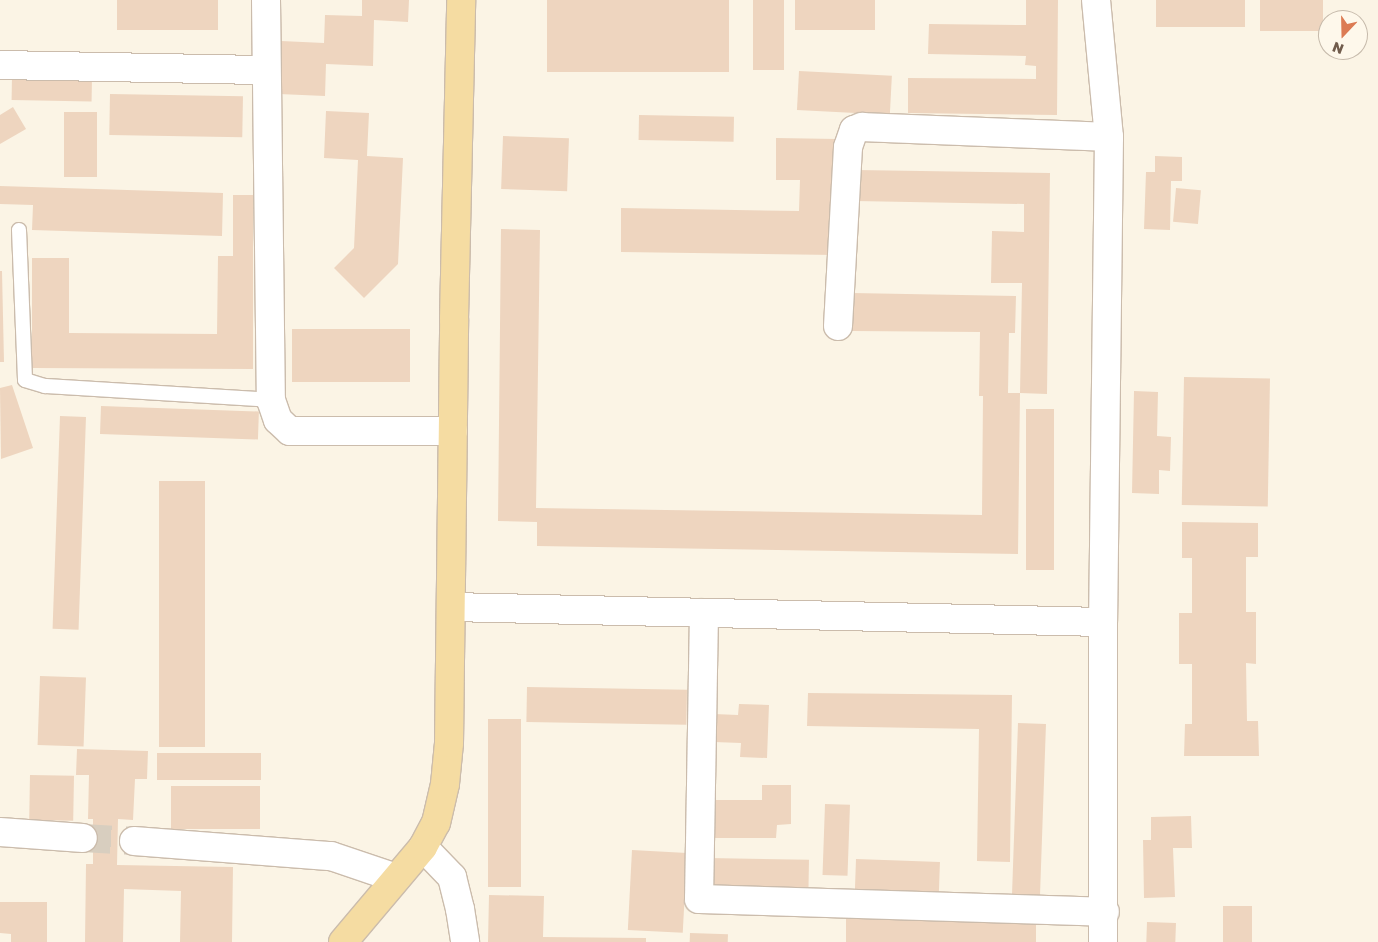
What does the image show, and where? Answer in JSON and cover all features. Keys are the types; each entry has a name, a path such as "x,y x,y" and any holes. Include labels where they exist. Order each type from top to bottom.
{"main road":[{"path":"343,942 424,847 436,823 445,784 449,743 461,0"}],"street":[{"path":"266,0 271,400 278,420 290,430 453,431"},
{"path":"1096,0 1109,137 1103,622 1104,942"},
{"path":"0,65 266,70"},
{"path":"838,326 848,147 854,130 862,127 1109,137"},
{"path":"451,607 1103,622"},
{"path":"704,613 699,898 1105,912"},
{"path":"0,832 83,838"},
{"path":"134,841 331,856 396,878"},
{"path":"424,847 452,877 460,909 464,942"}],"lane":[{"path":"18,230 26,380 45,386 271,400"}],"building":[{"path":"117,0 218,0 218,30 117,30"},
{"path":"362,0 409,0 408,22 374,20 373,66 326,64 325,96 279,94 281,41 324,43 325,15 362,16"},
{"path":"547,0 729,0 729,72 547,72"},
{"path":"753,0 784,0 784,70 753,70"},
{"path":"795,0 875,0 875,30 795,30"},
{"path":"1026,0 1058,0 1057,115 908,113 908,78 1036,79 1036,66 1025,65 1026,56 928,54 929,24 1026,25"},
{"path":"1156,0 1245,0 1245,27 1156,27"},
{"path":"1260,0 1323,0 1323,10 1318,10 1318,31 1260,31"},
{"path":"799,71 892,76 890,115 797,110"},
{"path":"12,76 92,77 92,101 12,100"},
{"path":"110,94 243,96 242,137 109,135"},
{"path":"13,107 26,129 0,144 0,115"},
{"path":"326,111 369,113 367,156 403,158 398,264 364,298 334,268 354,248 358,160 324,158"},
{"path":"64,112 97,112 97,177 64,177"},
{"path":"639,115 734,117 734,142 639,140"},
{"path":"503,136 569,138 567,191 501,189"},
{"path":"776,138 837,139 835,255 621,252 621,208 799,211 800,180 776,180"},
{"path":"1155,156 1182,157 1182,181 1171,181 1170,230 1144,229 1146,172 1155,172"},
{"path":"856,170 1050,173 1047,394 1020,393 1022,283 991,283 992,231 1024,232 1024,204 855,201"},
{"path":"0,186 223,193 222,236 32,230 33,205 0,204"},
{"path":"1176,188 1201,190 1198,224 1173,222"},
{"path":"233,195 253,195 253,369 32,368 32,258 69,258 69,333 217,334 218,256 233,256"},
{"path":"501,229 540,230 536,508 982,515 983,396 979,396 980,332 852,331 852,293 1016,296 1015,333 1009,333 1008,393 1020,393 1018,554 537,546 537,522 498,521"},
{"path":"0,271 2,271 4,362 0,362"},
{"path":"292,329 410,329 410,382 292,382"},
{"path":"1184,377 1270,379 1268,506 1182,505"},
{"path":"12,385 33,448 1,459 0,388"},
{"path":"1134,391 1158,392 1157,436 1171,437 1170,471 1159,470 1159,494 1132,493"},
{"path":"101,406 259,412 258,439 100,434"},
{"path":"1026,409 1054,409 1054,570 1026,570"},
{"path":"60,416 86,417 79,630 53,629"},
{"path":"159,481 205,481 205,747 159,747"},
{"path":"1182,522 1258,523 1258,557 1246,557 1246,612 1256,612 1256,664 1246,663 1247,721 1258,721 1259,756 1184,756 1185,724 1192,724 1192,664 1179,664 1179,613 1192,613 1192,558 1182,558"},
{"path":"40,676 86,678 84,747 38,745"},
{"path":"527,687 687,690 686,725 526,722"},
{"path":"808,693 1012,695 1010,862 977,861 979,729 807,726"},
{"path":"739,704 769,705 767,758 740,757 741,743 714,742 714,714 738,715"},
{"path":"488,719 521,719 521,887 488,887"},
{"path":"1018,723 1046,724 1040,899 1012,898"},
{"path":"77,749 148,751 147,779 135,779 133,820 118,819 117,865 233,867 232,942 180,942 181,891 124,889 123,942 85,942 86,864 93,864 93,819 88,819 89,775 76,775"},
{"path":"157,753 261,753 261,780 157,780"},
{"path":"30,775 74,776 73,821 29,820"},
{"path":"762,785 791,785 791,824 777,825 776,838 708,838 708,800 762,800"},
{"path":"171,786 260,786 260,829 171,829"},
{"path":"825,804 850,805 848,876 823,875"},
{"path":"1191,816 1192,848 1173,848 1175,897 1144,898 1143,840 1151,840 1151,817"},
{"path":"632,850 687,853 683,933 628,930"},
{"path":"708,858 809,860 808,895 707,893"},
{"path":"856,859 940,862 939,898 855,895"},
{"path":"489,895 544,896 543,937 646,938 646,942 488,942"},
{"path":"0,902 47,902 47,942 11,942 11,934 0,933"},
{"path":"1223,906 1252,906 1252,942 1223,942"},
{"path":"846,917 1036,922 1036,942 846,942"},
{"path":"1147,922 1176,923 1175,942 1146,942"},
{"path":"690,933 728,934 728,942 690,942"}],"tunnel":[{"path":"83,838 134,841"}]}
